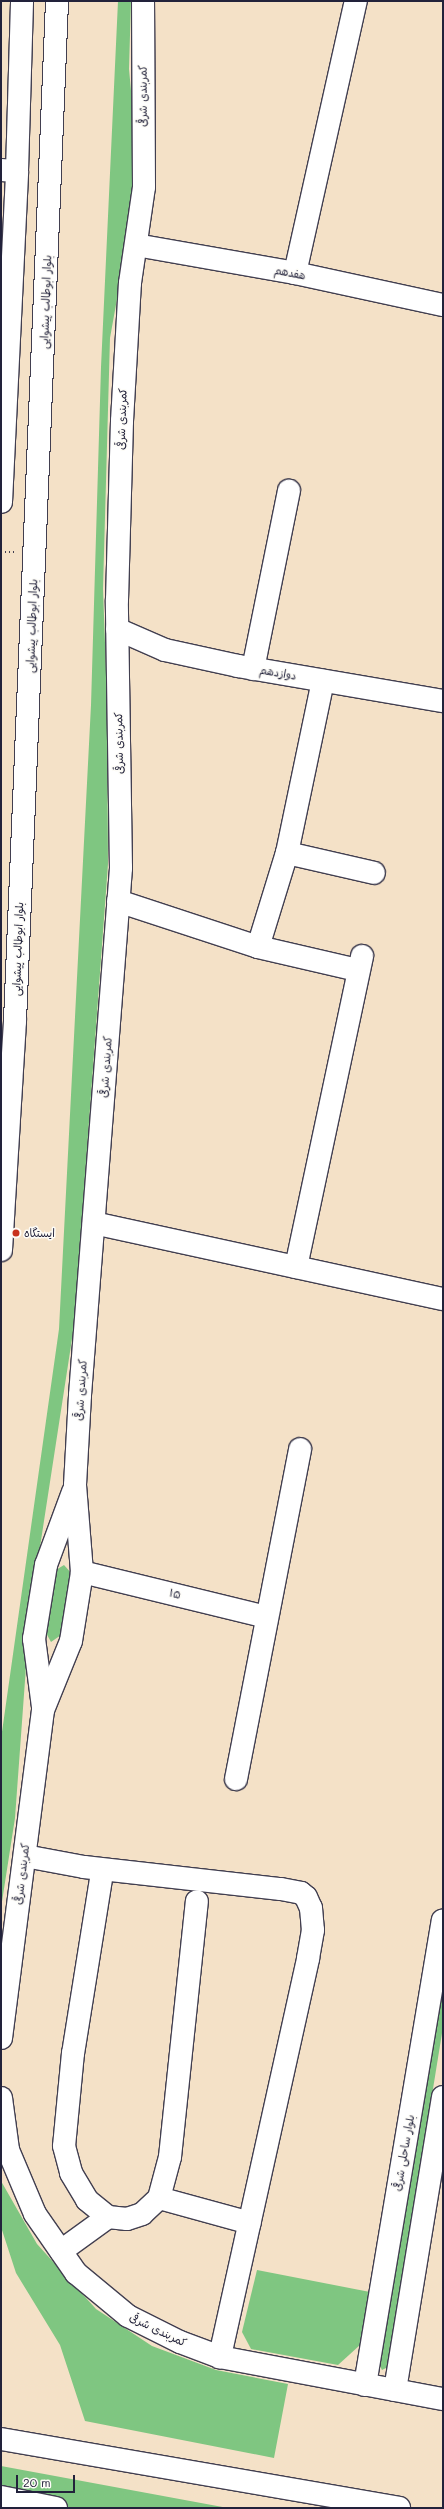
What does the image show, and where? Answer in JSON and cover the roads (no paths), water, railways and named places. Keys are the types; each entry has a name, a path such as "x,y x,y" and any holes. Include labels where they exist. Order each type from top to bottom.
{"main road":[{"path":"1,502 9,171 22,1"},
{"name":"بلوار ابوطالب پیشوایی","path":"1,1250 15,1013 57,1"},
{"name":"کمربندی شرقی","path":"1,2038 25,1856 29,1803 43,1710 71,1641 82,1572 75,1485 121,868 117,629 122,421 130,284 144,187 143,1"},
{"path":"295,273 356,1"},
{"path":"9,171 51,173"},
{"name":"هفدهم","path":"136,245 295,273 443,305"},
{"path":"253,669 289,491"},
{"name":"دوازدهم","path":"117,629 164,650 253,669 443,701"},
{"path":"258,947 287,853 323,681"},
{"path":"287,853 374,873"},
{"path":"118,901 258,947 360,963 296,1267"},
{"path":"94,1223 443,1299"},
{"path":"236,1779 300,1449"},
{"name":"کمربندی شرقی","path":"43,1710 34,1639 46,1565 75,1485"},
{"name":"۱۵","path":"82,1572 268,1616"},
{"path":"25,1856 84,1867 281,1889 301,1893 306,1897 311,1908 314,1930 220,2357"},
{"path":"101,1879 73,2053 64,2146 72,2173 87,2200 108,2217 126,2219 142,2214 159,2198 170,2156 197,1901"},
{"name":"بلوار ساحلی شرقی","path":"365,2385 443,1921"},
{"path":"395,2390 443,2097"},
{"name":"کمربندی شرقی","path":"1,2098 8,2150 35,2214 76,2274 128,2316 180,2342 220,2357 443,2399"},
{"path":"159,2198 250,2223"},
{"path":"61,2251 108,2217"},
{"path":"1,2439 399,2508"},
{"path":"1,2497 56,2508"}],"place":[{"name":"ایستگاه","path":"16,1233"}]}
